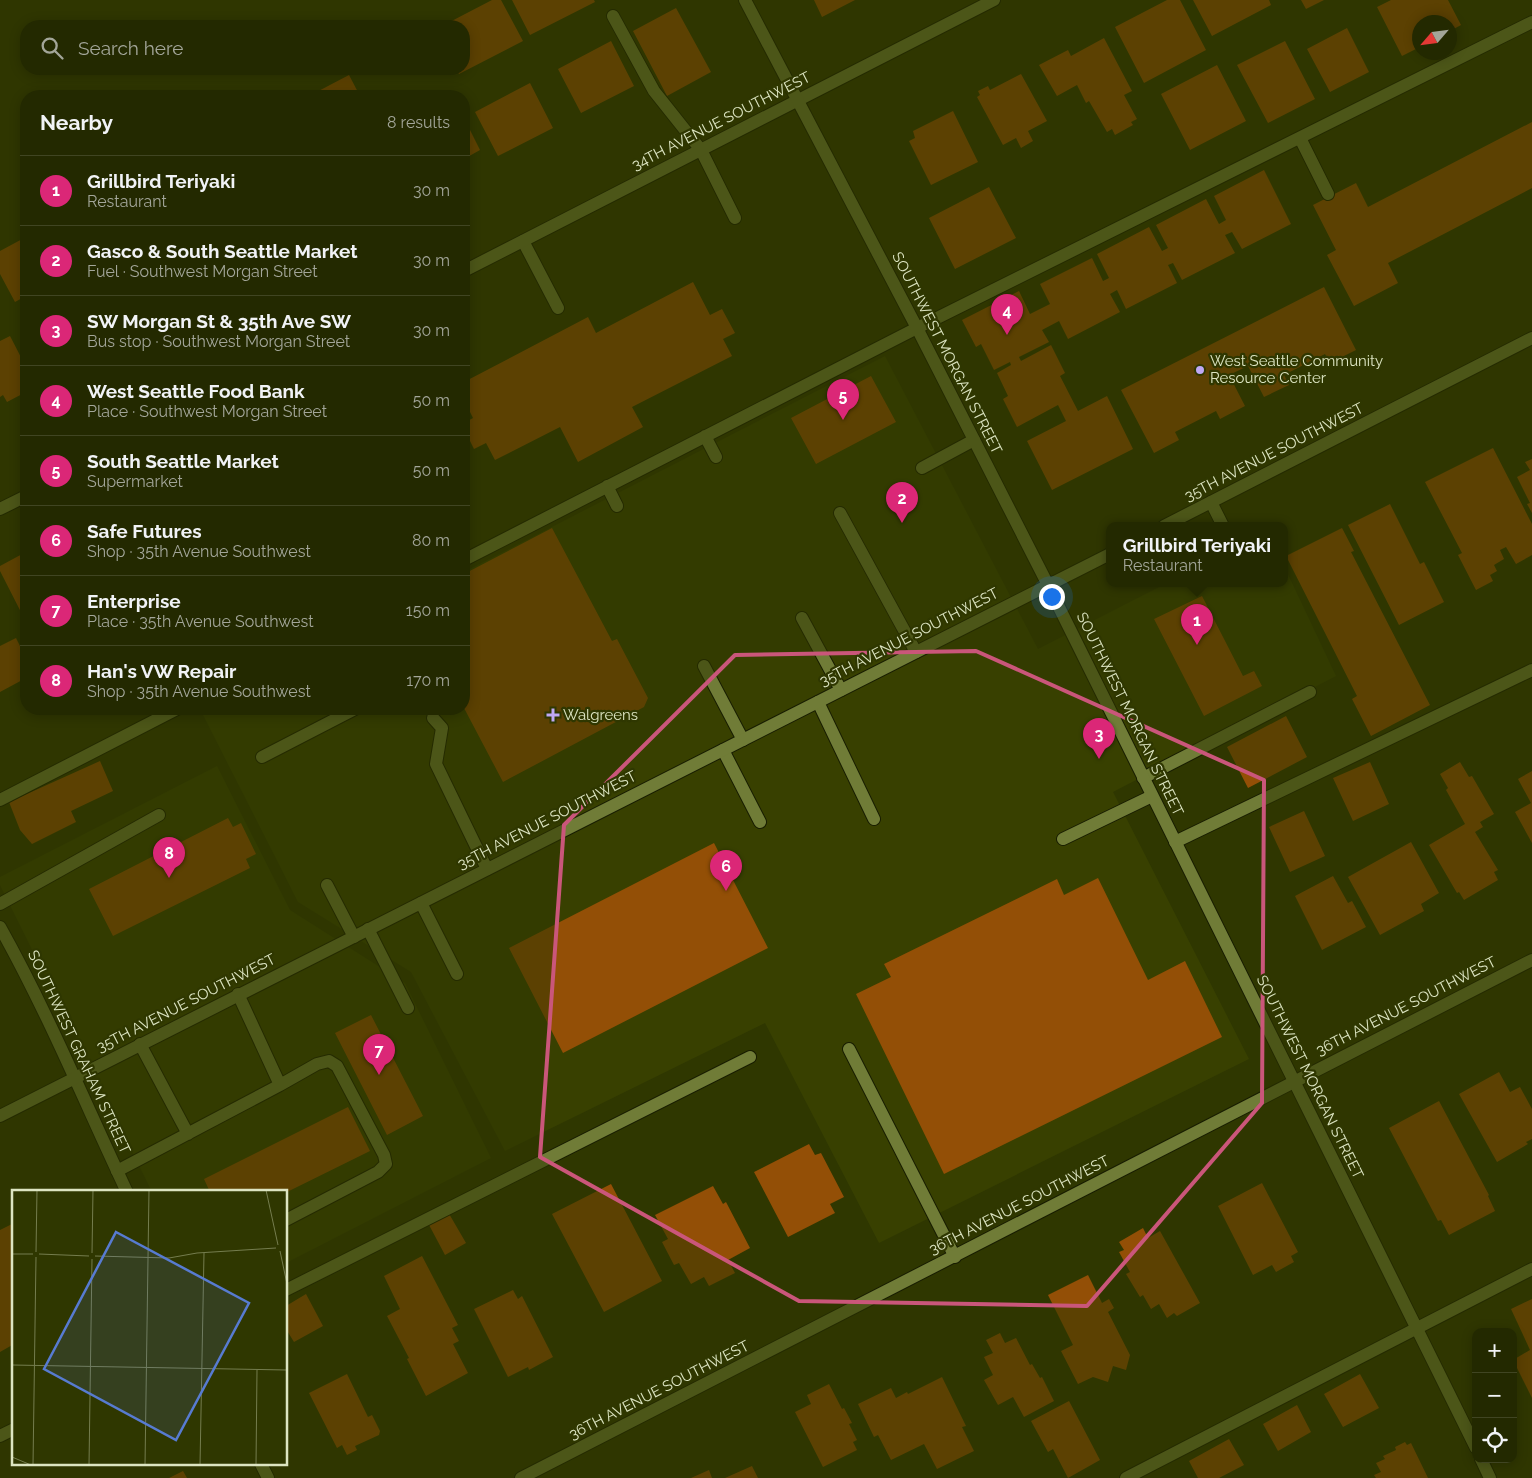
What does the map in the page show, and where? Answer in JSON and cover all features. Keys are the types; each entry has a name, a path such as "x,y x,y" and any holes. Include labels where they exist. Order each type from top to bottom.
{"street":[{"name":"SOUTHWEST MORGAN STREET","path":"745,0 917,328 1048,585 1472,1440"},
{"name":"34TH AVENUE SOUTHWEST","path":"470,268 994,0"},
{"path":"614,16 654,91 701,150 736,218"},
{"path":"470,557 917,328 1532,22"},
{"path":"1300,138 1328,194"},
{"path":"523,241 558,308"},
{"name":"35TH AVENUE SOUTHWEST","path":"1172,522 1532,338"},
{"path":"705,436 716,457"},
{"path":"922,468 974,440"},
{"path":"607,486 617,506"},
{"path":"0,509 20,499"},
{"path":"1211,502 1222,522"},
{"path":"840,513 916,652"},
{"name":"35TH AVENUE SOUTHWEST","path":"0,1116 1106,556"},
{"path":"802,618 841,690"},
{"path":"704,666 743,740"},
{"path":"1175,842 1532,670"},
{"path":"1143,778 1310,692"},
{"path":"818,702 874,819"},
{"path":"0,800 165,715"},
{"path":"262,757 343,715"},
{"path":"433,718 442,728 436,764 486,869"},
{"path":"723,750 760,822"},
{"path":"1063,839 1152,796"},
{"path":"0,904 159,815"},
{"path":"328,885 354,937"},
{"path":"421,903 458,974"},
{"name":"SOUTHWEST GRAHAM STREET","path":"0,927 75,1077 127,1190"},
{"path":"368,929 408,1008"},
{"name":"36TH AVENUE SOUTHWEST","path":"522,1478 1532,960"},
{"path":"238,994 280,1086"},
{"path":"140,1044 188,1134"},
{"path":"849,1049 955,1257"},
{"path":"288,1289 750,1056"},
{"path":"118,1171 280,1086 317,1064 329,1061 337,1066 384,1156 386,1164 378,1172 288,1219"},
{"path":"1126,1478 1532,1269"},
{"path":"0,1436 12,1430"},
{"path":"1483,1463 1490,1478"},
{"path":"262,1466 268,1478"}],"highlighted area":[{"path":"976,651 1264,780 1262,1103 1087,1306 799,1301 540,1157 564,825 735,655"}],"shaded area":[{"path":"885,356 1038,649 1159,587 1288,587 1288,574 1336,676 1113,792 1249,1059 879,1243 765,1023 505,1151 411,972 298,902 203,715 470,715 470,569"},
{"path":"217,766 290,910 405,983 491,1158 288,1262 288,1190 151,1190 0,885 0,877"}],"building":[{"path":"492,0 501,0 523,41 470,68 470,20 454,20"},
{"path":"512,0 594,0 595,2 530,35"},
{"path":"814,0 855,0 822,17"},
{"path":"1167,0 1180,0 1206,50 1144,83 1115,27"},
{"path":"1193,0 1269,0 1271,5 1212,36"},
{"path":"1301,0 1324,0 1306,9"},
{"path":"1391,0 1448,0 1456,15 1412,15 1412,51 1402,56 1377,7"},
{"path":"676,8 711,72 667,96 633,31"},
{"path":"1457,17 1461,25 1457,27"},
{"path":"1347,28 1369,72 1330,92 1307,49"},
{"path":"1104,38 1132,91 1124,95 1137,119 1131,122 1133,125 1115,135 1112,129 1107,132 1089,101 1086,103 1077,85 1057,96 1039,65 1068,50 1071,56"},
{"path":"611,41 634,86 581,113 558,69"},
{"path":"1285,41 1315,99 1268,123 1237,65"},
{"path":"1217,65 1246,121 1190,150 1161,94"},
{"path":"1021,74 1047,121 1028,131 1033,141 1021,148 1016,138 1003,145 977,97 980,95 978,91 988,86 990,90"},
{"path":"349,75 357,90 320,90"},
{"path":"530,83 553,128 498,156 475,112"},
{"path":"953,111 978,162 931,185 909,141 915,138 913,131"},
{"path":"1532,122 1532,188 1388,263 1398,283 1354,306 1327,255 1336,250 1313,205 1356,183 1368,207"},
{"path":"470,130 480,150 470,156"},
{"path":"1264,170 1291,224 1242,249 1232,232 1225,235 1235,253 1182,280 1173,263 1168,265 1177,283 1126,309 1117,290 1110,294 1120,312 1068,339 1059,321 1042,330 1049,342 1019,357 1021,361 1051,345 1065,373 1060,376 1078,411 1107,396 1133,449 1052,490 1027,441 1066,421 1058,405 1017,427 1003,399 1008,396 997,373 1011,365 1010,362 994,370 981,344 976,347 962,320 1019,291 1030,314 1050,304 1040,284 1092,258 1103,281 1109,278 1097,254 1149,227 1162,251 1168,248 1156,225 1206,199 1219,224 1226,220 1214,196"},
{"path":"989,187 1016,238 955,269 929,218"},
{"path":"20,240 20,299 15,302 0,274 0,251"},
{"path":"693,282 710,315 722,309 735,333 723,339 732,356 632,407 643,427 578,462 560,427 495,460 486,443 474,449 470,441 470,420 473,418 470,412 470,379 588,317 596,333"},
{"name":"West Seattle Community Resource Center","path":"1324,287 1356,350 1330,363 1325,354 1284,375 1289,385 1264,397 1248,366 1229,375 1245,406 1220,419 1216,411 1175,432 1179,440 1154,453 1121,390"},
{"path":"10,336 20,355 20,395 7,402 3,395 0,397 0,341"},
{"path":"871,376 896,422 816,464 791,418"},
{"path":"1493,448 1532,524 1532,555 1516,564 1506,547 1500,550 1504,559 1494,565 1497,571 1490,575 1493,581 1476,590 1458,555 1462,553 1425,482"},
{"path":"1532,459 1532,513 1527,504 1530,503 1517,477 1530,470 1525,462"},
{"path":"1390,504 1420,564 1424,562 1444,602 1399,625 1348,525"},
{"path":"552,528 612,641 617,639 648,698 644,707 503,782 468,715 470,715 470,571"},
{"path":"1342,528 1354,551 1351,552 1430,705 1371,736 1352,699 1357,696 1288,560 1288,555"},
{"path":"20,555 20,610 0,571 0,566"},
{"path":"1202,596 1243,676 1254,671 1262,686 1204,716 1154,619"},
{"path":"16,638 20,646 20,681 0,692 0,646"},
{"path":"1286,716 1307,757 1248,788 1227,747"},
{"path":"100,761 113,791 71,811 76,822 32,844 20,830 9,802"},
{"path":"1370,762 1389,804 1353,821 1333,778"},
{"path":"1460,762 1469,777 1472,776 1494,814 1480,822 1483,827 1475,832 1498,870 1494,872 1498,880 1464,900 1459,892 1457,893 1429,845 1465,824 1446,790 1448,788 1440,774"},
{"path":"1532,771 1532,843 1515,812 1531,803 1518,779"},
{"path":"1304,811 1325,856 1290,872 1269,827"},
{"path":"228,818 233,827 241,823 256,854 246,859 250,868 113,936 89,889"},
{"path":"1411,842 1439,893 1421,904 1424,911 1380,935 1348,877"},
{"path":"714,843 768,948 563,1053 509,948"},
{"path":"1333,876 1348,903 1352,901 1366,927 1322,950 1295,896"},
{"path":"1098,878 1148,980 1185,961 1222,1037 944,1174 856,994 891,977 884,964 1057,879 1064,895"},
{"path":"371,1015 423,1116 387,1135 335,1033"},
{"path":"1499,1072 1510,1092 1520,1087 1532,1109 1532,1139 1526,1142 1528,1144 1497,1162 1459,1094"},
{"path":"1439,1101 1489,1195 1495,1211 1449,1235 1441,1220 1438,1221 1389,1128"},
{"path":"348,1107 370,1151 288,1192 288,1190 209,1190 204,1179"},
{"path":"809,1144 815,1155 821,1153 844,1197 830,1204 835,1213 788,1237 754,1172"},
{"path":"1262,1183 1298,1252 1291,1256 1294,1262 1276,1272 1272,1265 1253,1275 1218,1206"},
{"path":"611,1184 662,1281 604,1312 552,1214"},
{"path":"713,1186 723,1204 726,1202 750,1248 728,1260 735,1273 709,1286 704,1277 691,1284 679,1263 674,1265 662,1242 668,1239 655,1215"},
{"path":"448,1212 466,1243 445,1255 428,1223"},
{"path":"12,1224 12,1345 0,1352 0,1230"},
{"path":"1143,1228 1148,1238 1160,1231 1200,1303 1177,1316 1174,1313 1167,1318 1159,1304 1151,1309 1143,1295 1140,1297 1126,1274 1130,1272 1119,1252 1124,1250 1119,1242"},
{"path":"422,1256 458,1325 452,1328 459,1341 453,1344 468,1373 426,1396 387,1316 400,1309 384,1276"},
{"path":"1088,1275 1102,1303 1109,1299 1114,1308 1108,1312 1130,1355 1126,1370 1113,1366 1108,1382 1093,1377 1078,1384 1061,1351 1073,1345 1048,1295"},
{"path":"513,1290 518,1299 522,1296 553,1357 529,1370 528,1367 508,1377 474,1309"},
{"path":"306,1294 323,1326 294,1342 288,1332 288,1305"},
{"path":"1532,1299 1532,1398 1517,1368 1517,1358 1530,1350 1511,1309"},
{"path":"1000,1333 1005,1343 1016,1338 1030,1365 1032,1364 1040,1378 1042,1377 1054,1401 1024,1417 1013,1397 998,1405 984,1380 993,1375 984,1357 993,1353 986,1340"},
{"path":"347,1374 368,1417 372,1415 380,1431 379,1435 355,1446 357,1450 347,1455 342,1445 337,1448 309,1393"},
{"path":"1360,1374 1379,1408 1343,1427 1324,1394"},
{"path":"942,1377 966,1426 962,1427 974,1451 937,1469 924,1444 891,1460 878,1435 874,1437 858,1404 891,1388 896,1398"},
{"path":"829,1384 842,1409 844,1408 852,1423 849,1424 857,1440 853,1442 857,1450 823,1467 795,1412 811,1404 807,1395"},
{"path":"1069,1401 1100,1460 1068,1478 1053,1449 1048,1452 1031,1421"},
{"path":"1297,1405 1311,1432 1278,1451 1263,1424"},
{"path":"1229,1439 1244,1465 1219,1478 1198,1478 1189,1461"},
{"path":"1405,1442 1407,1445 1411,1443 1428,1478 1376,1478 1374,1475 1381,1472 1376,1463 1385,1459 1383,1456 1396,1450 1395,1447"},
{"path":"752,1466 758,1478 725,1478"},
{"path":"709,1470 712,1478 691,1478"},
{"path":"183,1471 187,1478 169,1478"}],"place":[{"name":"West Seattle Food Bank","path":"1007,335"},
{"name":"West Seattle Community Resource Center","path":"1200,370"},
{"name":"South Seattle Market","path":"843,420"},
{"name":"Gasco & South Seattle Market","path":"902,523"},
{"name":"Grillbird Teriyaki","path":"1197,645"},
{"name":"Walgreens","path":"553,715"},
{"name":"SW Morgan St & 35th Ave SW","path":"1099,759"},
{"name":"Han's VW Repair","path":"169,878"},
{"name":"Safe Futures","path":"726,891"},
{"name":"Enterprise","path":"379,1075"}]}
